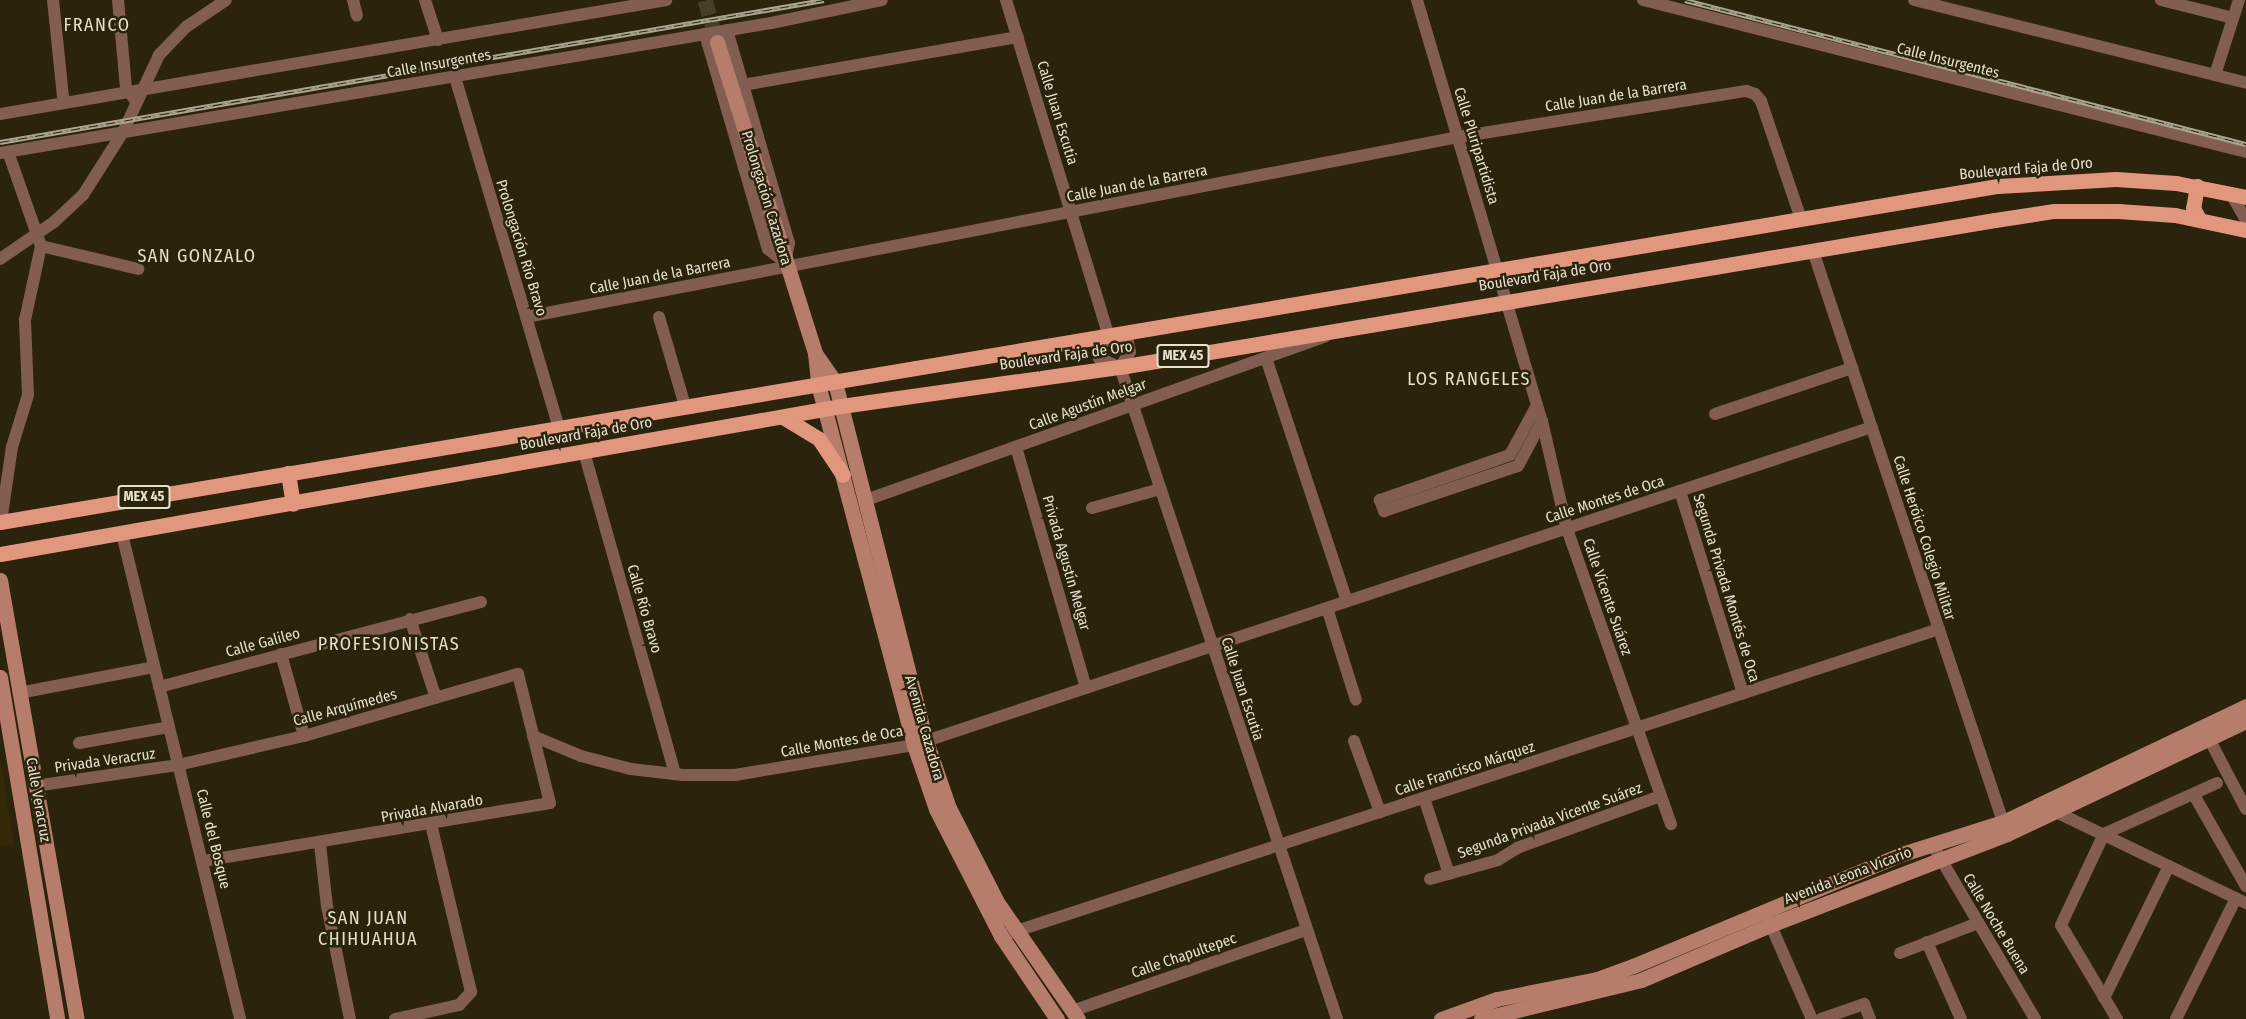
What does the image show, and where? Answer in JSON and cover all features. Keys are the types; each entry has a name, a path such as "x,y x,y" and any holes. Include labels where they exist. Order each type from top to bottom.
{"main road":[{"name":"Boulevard Faja de Oro","path":"0,526 685,406 1998,186 2064,180 2116,179 2197,186 2238,196"},
{"path":"2197,186 2193,208 2199,219"},
{"name":"Boulevard Faja de Oro","path":"0,554 841,406 1120,367 1508,300 2054,212 2118,211 2199,219 2246,230"},
{"path":"783,417 819,439 843,475"},
{"path":"288,474 293,504"}],"street":[{"path":"53,0 63,96"},
{"path":"118,0 134,95"},
{"path":"353,0 357,15"},
{"path":"425,0 438,40"},
{"name":"Calle Insurgentes","path":"0,114 134,95 666,0"},
{"name":"Calle Insurgentes","path":"4,153 716,35 882,0"},
{"name":"Calle Juan Escutia","path":"1006,0 1110,336"},
{"name":"Calle Pluripartidista","path":"1417,0 1508,300"},
{"name":"Calle Insurgentes","path":"1643,0 2246,152"},
{"path":"1914,0 2246,83"},
{"path":"2163,0 2233,18"},
{"path":"2215,75 2239,0"},
{"path":"0,260 39,241 82,195 123,132 134,95 159,55 172,40 221,1"},
{"path":"716,35 743,85 789,243 786,264"},
{"name":"Prolongación Cazadora","path":"716,35 815,353 818,384 825,409"},
{"path":"743,85 1018,37"},
{"name":"Prolongación Río Bravo","path":"455,77 559,428"},
{"name":"Calle Juan de la Barrera","path":"526,317 786,264 1071,212 1458,137 1746,91 1755,94 1801,219"},
{"path":"0,526 1,502 28,395 25,320 39,241 4,153"},
{"path":"2238,196 2246,220"},
{"path":"39,241 138,269"},
{"name":"Calle Heróico Colegio Militar","path":"1813,251 2005,828"},
{"name":"Calle Vicente Suárez","path":"1508,300 1538,405 1567,529 1671,824"},
{"path":"659,317 685,406"},
{"name":"Calle Agustín Melgar","path":"866,500 1355,327"},
{"path":"1110,336 1128,342 1130,352 1120,367 1099,358 1098,349 1110,336"},
{"name":"Prolongación Cazadora","path":"815,353 835,382 841,406"},
{"path":"1266,358 1347,601"},
{"name":"Calle Juan Escutia","path":"1120,367 1337,1019"},
{"path":"1715,414 1852,368"},
{"path":"1538,405 1510,455 1455,481 1384,511 1380,500 1455,481 1518,465 1542,421"},
{"name":"Avenida Cazadora","path":"841,406 866,500 920,743"},
{"name":"Avenida Cazadora","path":"825,409 920,743 1008,934 1057,1019"},
{"name":"Calle Montes de Oca","path":"533,736 591,758 675,774 735,774 920,743 1872,427"},
{"name":"Privada Agustín Melgar","path":"1016,447 1086,688"},
{"name":"Calle Río Bravo","path":"584,452 675,774"},
{"path":"1092,508 1160,489"},
{"name":"Segunda Privada Montés de Oca","path":"1680,491 1743,693"},
{"name":"Calle del Bosque","path":"122,534 240,1019"},
{"name":"Calle Veracruz","path":"0,580 76,1019"},
{"name":"Calle Galileo","path":"159,687 481,602"},
{"path":"1327,608 1356,700"},
{"path":"410,619 436,698"},
{"name":"Calle Francisco Márquez","path":"1008,934 1939,629"},
{"path":"281,654 304,736"},
{"path":"19,693 154,667"},
{"name":"Calle Arquímedes","path":"178,765 304,736 518,674 533,736"},
{"name":"Calle Veracruz","path":"0,677 57,1019"},
{"name":"Avenida Leona Vicario","path":"1441,1019 1497,999 1597,979 1763,910 2056,812 2206,734 2246,706"},
{"name":"Avenida Leona Vicario","path":"2005,828 2206,734 2246,721"},
{"path":"80,743 169,728"},
{"path":"2206,734 2246,809"},
{"name":"Privada Alvarado","path":"203,861 320,844 550,804 533,736"},
{"path":"1354,741 1380,812"},
{"name":"Privada Veracruz","path":"35,786 178,765"},
{"path":"2117,1019 2061,925 2104,834 2217,783"},
{"path":"2194,795 2246,886"},
{"name":"Segunda Privada Vicente Suárez","path":"1430,879 1498,860 1517,848 1661,796"},
{"path":"1424,798 1449,874"},
{"path":"2056,812 2241,901 2176,1019"},
{"path":"395,1019 466,1000 471,992 431,824"},
{"path":"320,844 331,927 350,1019"},
{"name":"Avenida Leona Vicario","path":"1481,1019 1603,993 1770,925 1936,851"},
{"name":"Calle Noche Buena","path":"1936,851 2035,1019"},
{"path":"2104,998 2169,866"},
{"path":"1763,910 1812,1019"},
{"path":"1900,953 1978,922"},
{"name":"Calle Chapultepec","path":"1075,1015 1306,930"},
{"name":"Avenida Cazadora","path":"1008,934 1075,1015"},
{"path":"1706,934 1713,949"},
{"path":"1927,942 1961,1019"},
{"path":"1821,1019 1864,1004 1870,1019"}],"shaded area":[{"path":"0,756 14,844 0,846"}],"tunnel":[{"path":"705,0 717,42"}],"railway":[{"path":"0,142 824,0"},
{"path":"1685,0 2246,144"}],"district":[{"name":"FRANCO","path":"97,25"},
{"name":"SAN GONZALO","path":"197,256"},
{"name":"LOS RANGELES","path":"1469,379"},
{"name":"PROFESIONISTAS","path":"389,644"},
{"name":"SAN JUAN CHIHUAHUA","path":"368,929"}]}
